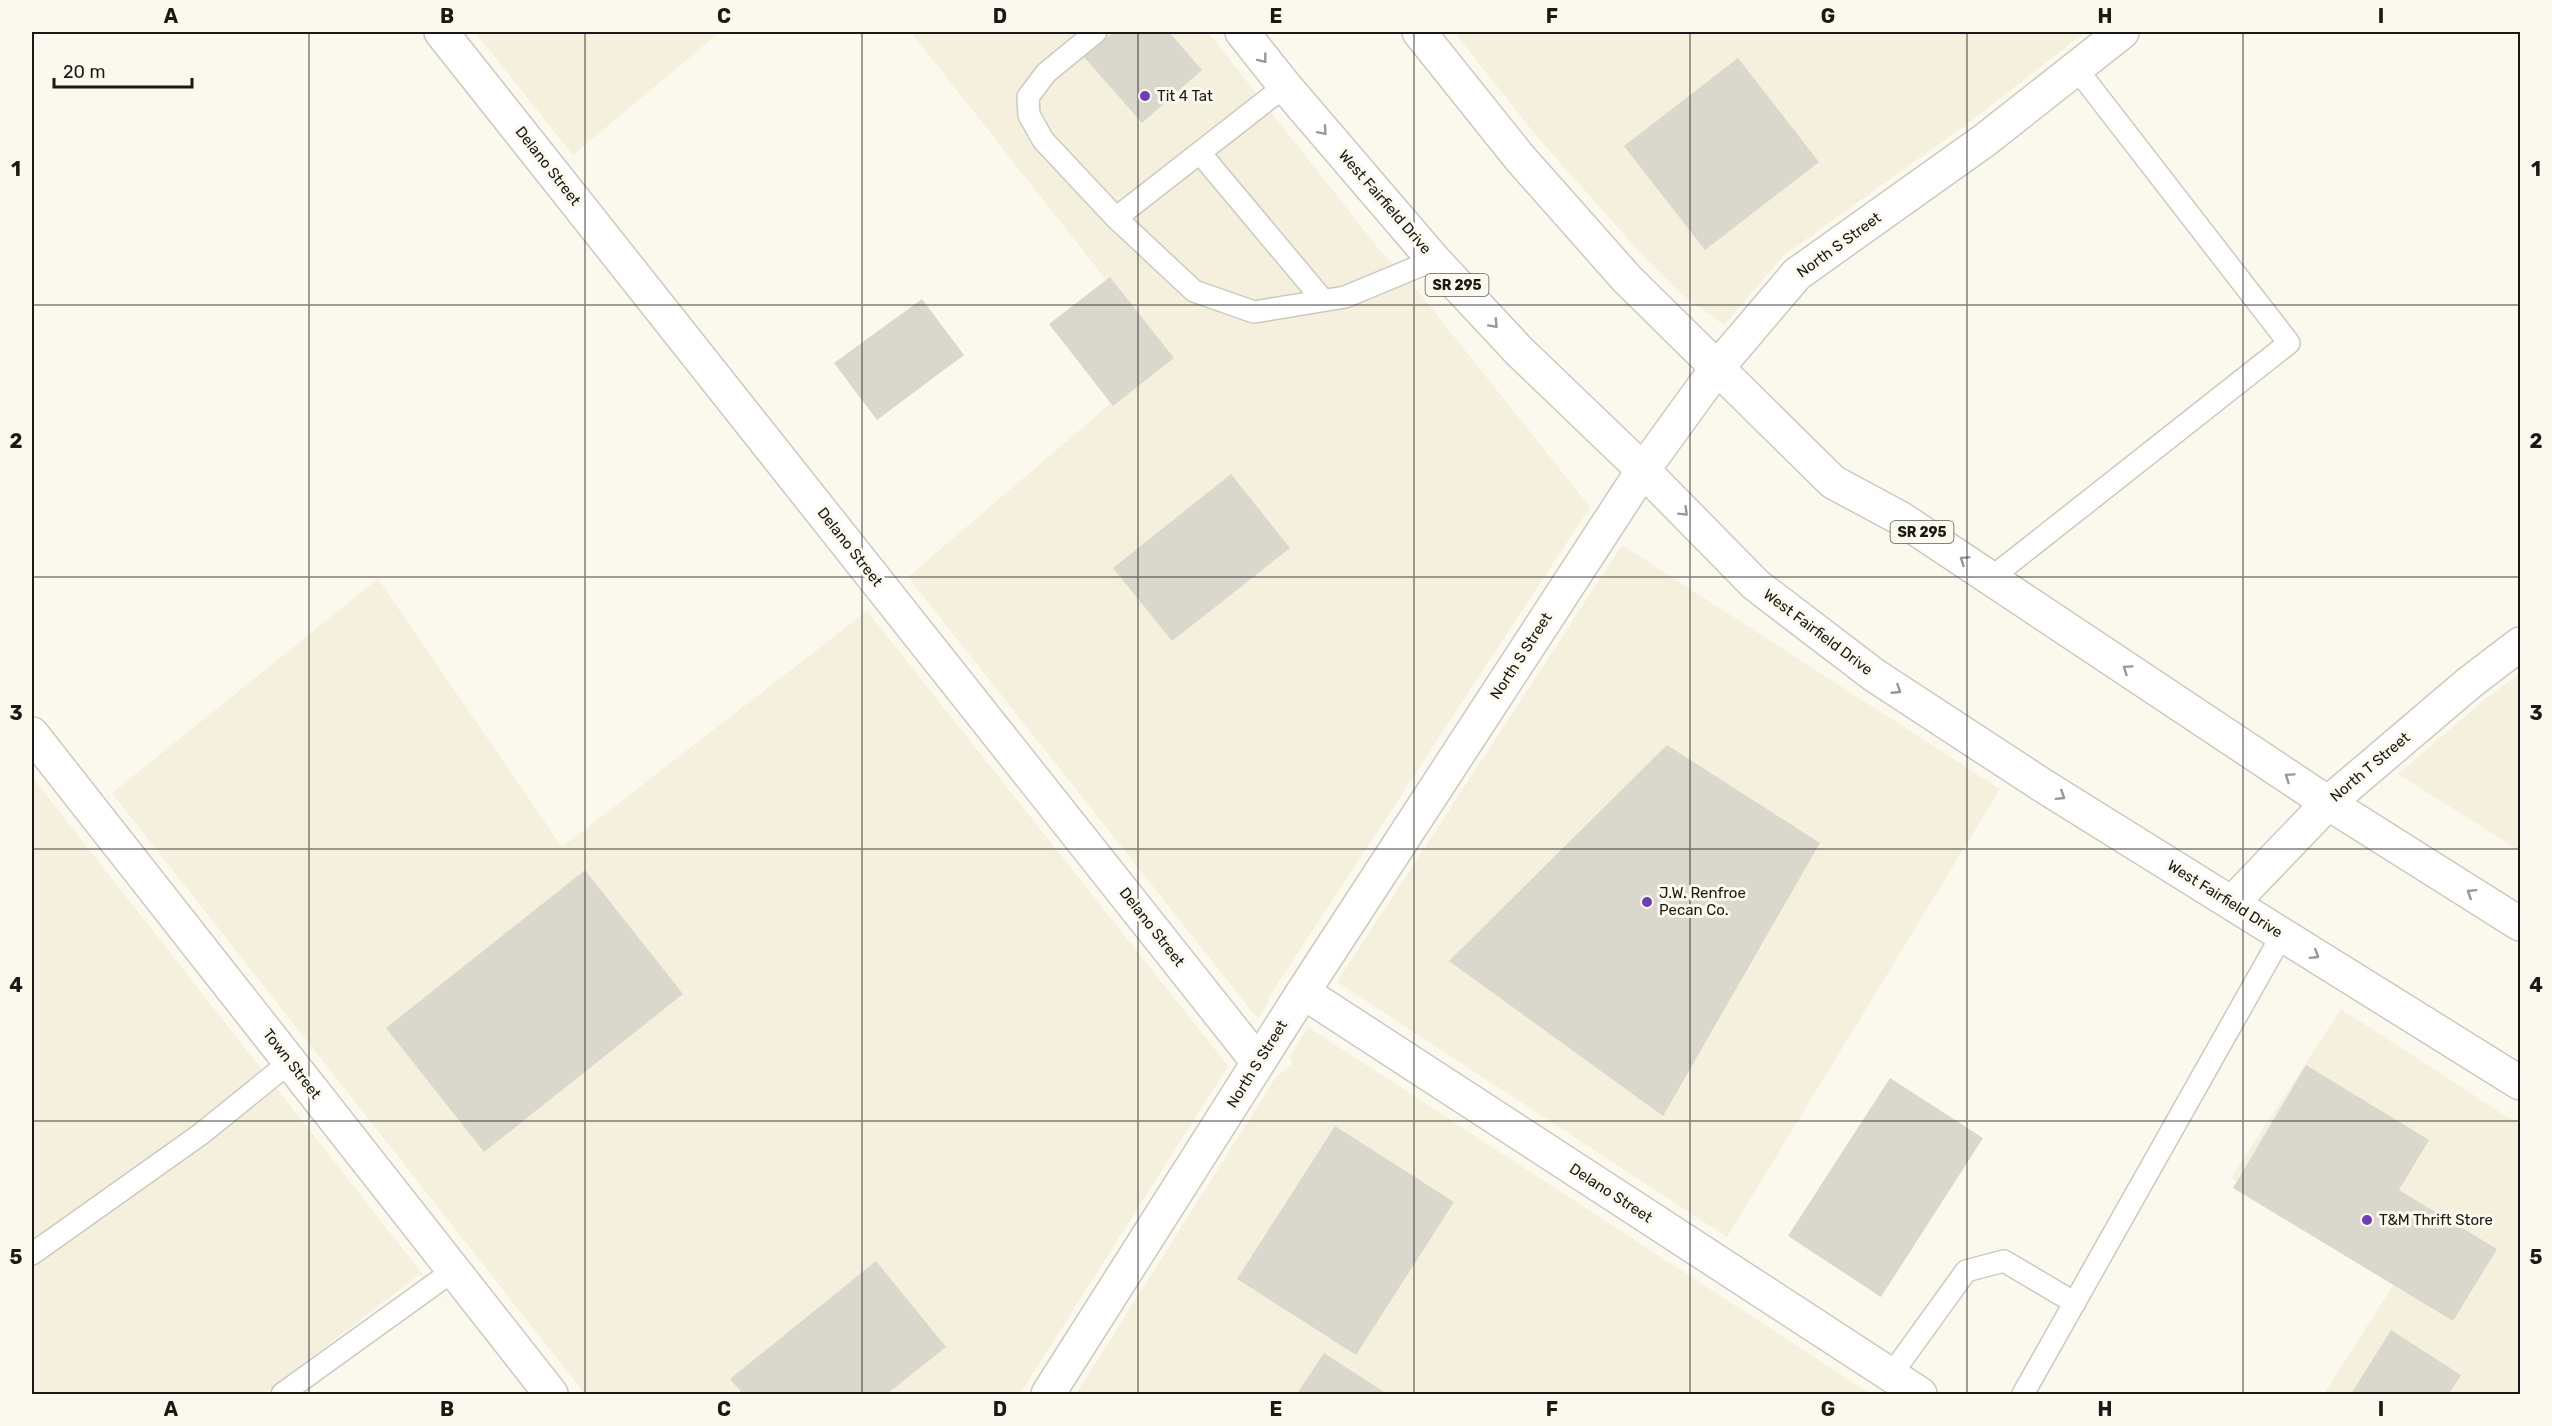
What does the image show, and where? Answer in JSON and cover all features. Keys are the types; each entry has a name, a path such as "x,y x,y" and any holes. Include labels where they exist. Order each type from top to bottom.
{"street":[{"name":"Delano Street","path":"441,32 1258,1062"},
{"name":"West Fairfield Drive","path":"1242,32 1285,87 1434,260 1519,351 1756,585 1874,675 2042,785 2520,1083"},
{"name":"SR 295","path":"1419,32 1519,157 1627,279 1833,482 1900,518 2328,802 2520,924"},
{"name":"North S Street","path":"1048,1395 1258,1062 1642,470 1718,368 1797,274 1985,140 2122,32"},
{"name":"North T Street","path":"2232,903 2328,802 2469,683 2520,644"},
{"name":"Town Street","path":"32,734 551,1395"},
{"name":"Delano Street","path":"1303,992 1920,1395"}],"lane":[{"path":"1096,32 1046,73 1028,97 1029,115 1043,140 1116,218 1194,291 1254,312 1345,297 1434,260"},
{"path":"1991,578 2289,343 2076,68"},
{"path":"1116,218 1285,87"},
{"path":"1200,153 1323,300"},
{"path":"2023,1395 2282,935"},
{"path":"32,1254 201,1134 290,1062"},
{"path":"1891,1375 1966,1271 2004,1261 2074,1303"},
{"path":"282,1395 454,1270"}],"shaded area":[{"path":"475,32 720,32 573,155"},
{"path":"911,32 1208,32 1378,248 1409,280 1590,507 1267,1000 1269,1001 1258,1019 908,577 1166,356"},
{"path":"1454,32 2085,32 1971,121 1784,255 1724,325 1681,294 1647,260 1539,139"},
{"path":"1622,545 2000,789 1727,1237 1337,982"},
{"path":"378,579 562,847 867,611 1228,1066 1020,1394 585,1394 112,793"},
{"path":"2520,673 2520,851 2398,774 2483,701"},
{"path":"32,777 457,1318 420,1274 264,1394 32,1394"},
{"path":"2341,1009 2520,1125 2520,1394 2324,1394 2394,1284 2231,1178"},
{"path":"1308,1027 1871,1394 1076,1394 1276,1077 1293,1064 1289,1058"}],"building":[{"name":"Tit 4 Tat","path":"1114,32 1169,32 1202,70 1142,123 1084,57"},
{"path":"1738,58 1819,162 1705,250 1624,146"},
{"path":"1110,277 1174,358 1113,406 1049,324"},
{"path":"922,299 964,355 877,420 834,363"},
{"path":"1231,474 1290,548 1172,641 1113,568"},
{"name":"J.W. Renfroe Pecan Co.","path":"1667,745 1820,843 1663,1116 1449,961"},
{"path":"585,870 683,994 484,1152 386,1028"},
{"name":"T&M Thrift Store","path":"2306,1065 2429,1140 2399,1190 2497,1249 2453,1321 2233,1188"},
{"path":"1890,1078 1983,1138 1881,1297 1788,1236"},
{"path":"1335,1126 1454,1202 1356,1355 1237,1279"},
{"path":"876,1261 946,1347 887,1394 743,1394 730,1379"},
{"path":"2391,1330 2461,1375 2449,1394 2351,1394"},
{"path":"1324,1353 1387,1394 1297,1394"}],"place":[{"name":"Tit 4 Tat","path":"1145,96"},
{"name":"J.W. Renfroe Pecan Co.","path":"1647,902"},
{"name":"T&M Thrift Store","path":"2367,1220"}]}
